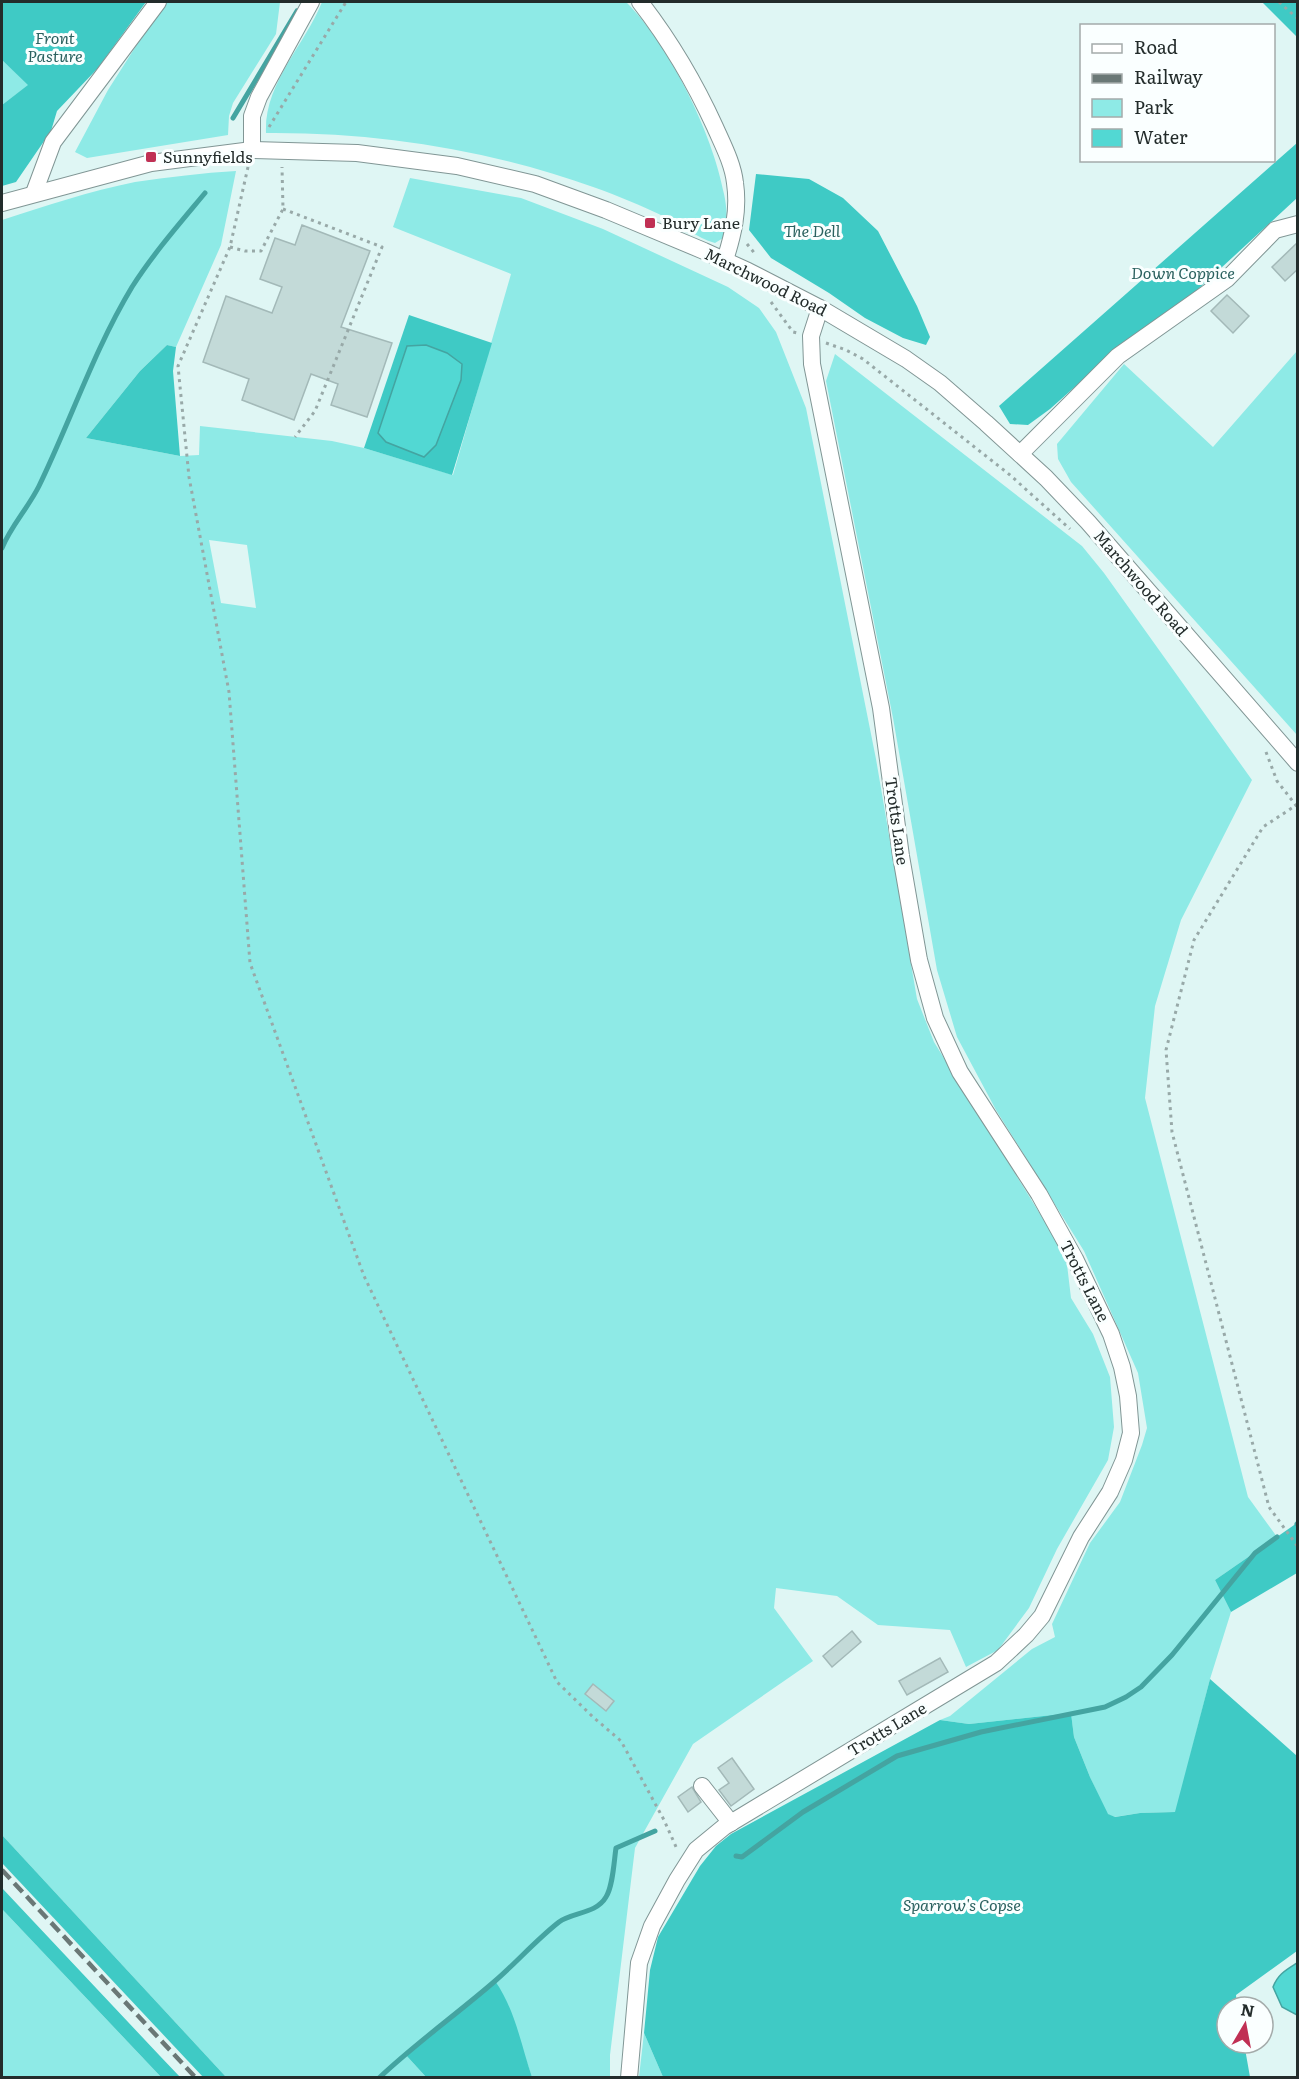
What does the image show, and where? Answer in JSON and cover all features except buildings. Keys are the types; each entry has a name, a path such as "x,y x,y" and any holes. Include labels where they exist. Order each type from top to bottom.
{"street":[{"path":"34,193 53,142 158,2"},
{"path":"252,150 252,116 259,98 311,2"},
{"path":"640,2 684,64 724,148 735,182 736,211 732,238 725,260"},
{"name":"Marchwood Road","path":"2,203 151,163 252,150 368,154 457,166 535,184 606,210 725,260 820,308 906,359 940,383 1020,454 1088,522 1298,763"},
{"path":"1020,454 1118,356 1227,279 1275,230 1298,224"},
{"name":"Trotts Lane","path":"629,2078 639,1962 652,1926 696,1850 731,1823 996,1663 1026,1635 1042,1616 1081,1537 1110,1492 1124,1460 1131,1432 1128,1396 1122,1367 1111,1334 1075,1259 1039,1194 960,1072 945,1043 919,960 901,856 881,708 812,364 811,336 820,308"},
{"path":"702,1786 731,1823"}],"path":[{"path":"346,2 266,133 252,150 230,247 178,366 189,477 229,692 250,963 364,1276 557,1682 621,1741 664,1820 685,1867"},
{"path":"1279,2 1298,19"},
{"path":"230,247 245,251 261,251 283,209 281,150"},
{"path":"283,209 382,248 315,411 295,437"},
{"path":"768,299 793,332 811,336 863,359 1003,469 1073,532"},
{"path":"1265,750 1277,781 1297,805 1263,827 1194,940 1166,1050 1172,1132 1269,1507 1298,1547"}],"green space":[{"name":"Front Pasture","path":"2,2 146,2 98,68 57,111 51,131 16,182 2,186 2,105 28,85 2,60"},
{"path":"164,2 280,2 276,34 233,103 229,116 228,135 87,158 75,152 108,90"},
{"path":"322,2 626,2 658,41 687,91 699,118 718,170 726,204 728,235 715,243 701,238 663,216 604,191 515,163 475,154 392,140 266,133 267,115 278,81"},
{"path":"1262,2 1297,2 1297,37"},
{"path":"2,60 29,85 2,105"},
{"name":"Down Coppice","path":"1297,143 1297,198 1195,292 1123,344 1050,409 1028,425 1010,424 999,406"},
{"path":"236,171 221,245 176,347 167,345 140,371 86,438 180,456 199,455 200,426 332,441 364,448 453,475 511,274 393,227 410,178 521,198 603,229 728,287 759,308 776,332 806,408 876,759 917,999 934,1042 1066,1256 1071,1298 1093,1334 1110,1377 1114,1427 1108,1460 1057,1549 1029,1608 998,1650 966,1667 950,1630 878,1625 837,1596 776,1588 774,1608 813,1661 693,1744 635,1848 610,2055 610,2077 532,2077 521,2046 405,2054 426,2077 226,2077 2,1835 2,220 68,199 135,182","holes":["209,540 247,545 256,608 221,603"]},
{"name":"The Dell","path":"756,174 809,179 843,198 878,231 917,306 930,337 926,345 903,338 865,318 771,258 749,230"},
{"path":"409,315 492,343 452,475 364,448"},
{"path":"167,345 176,347 173,371 180,456 86,438 140,371"},
{"path":"1297,351 1297,735 1071,482 1058,459 1057,444 1124,364 1213,447"},
{"path":"835,354 1082,546 1104,573 1252,780 1181,920 1155,1006 1145,1098 1248,1497 1277,1537 1215,1580 1231,1612 1210,1679 1176,1812 1140,1813 1114,1817 1107,1814 1074,1737 1071,1713 969,1724 940,1720 950,1716 1032,1649 1055,1637 1052,1624 1090,1543 1120,1502 1147,1428 1138,1373 1084,1251 996,1110 957,1037 937,970 893,718 826,381"},
{"path":"1297,1523 1297,1573 1231,1612 1215,1580"},
{"name":"Sparrow's Copse","path":"1210,1679 1297,1756 1297,1951 1236,1995 1215,1995 1215,2055 1246,2055 1250,2077 663,2077 644,2033 650,1970 658,1937 700,1866 716,1846 731,1834 940,1720 969,1724 1071,1713 1074,1737 1108,1814 1115,1817 1140,1813 1175,1812"},
{"path":"2,1835 226,2077 203,2077 2,1863"},
{"path":"2,1888 180,2077 161,2077 2,1909"},
{"path":"2,1909 161,2077 2,2077"},
{"path":"495,1981 513,2015 532,2077 426,2077 405,2054"},
{"path":"644,2033 663,2077 639,2077"}],"water":[{"path":"426,345 447,353 462,364 461,380 436,445 424,457 386,442 378,433 407,346"},
{"path":"1297,1963 1297,2015 1282,2007 1273,1987 1286,1970"}],"waterway":[{"path":"233,118 297,11"},
{"path":"2,548 39,486 118,311 140,275 205,193"},
{"path":"736,1856 742,1857 803,1812 897,1756 981,1732 1105,1707 1126,1697 1141,1687 1172,1655 1255,1553 1277,1537"},
{"path":"379,2078 495,1981 559,1922 602,1903 610,1887 616,1848 655,1831"}],"railway":[{"path":"2,1870 196,2078"}],"place":[{"name":"Sunnyfields","path":"151,157"},
{"name":"Bury Lane","path":"650,223"}]}
